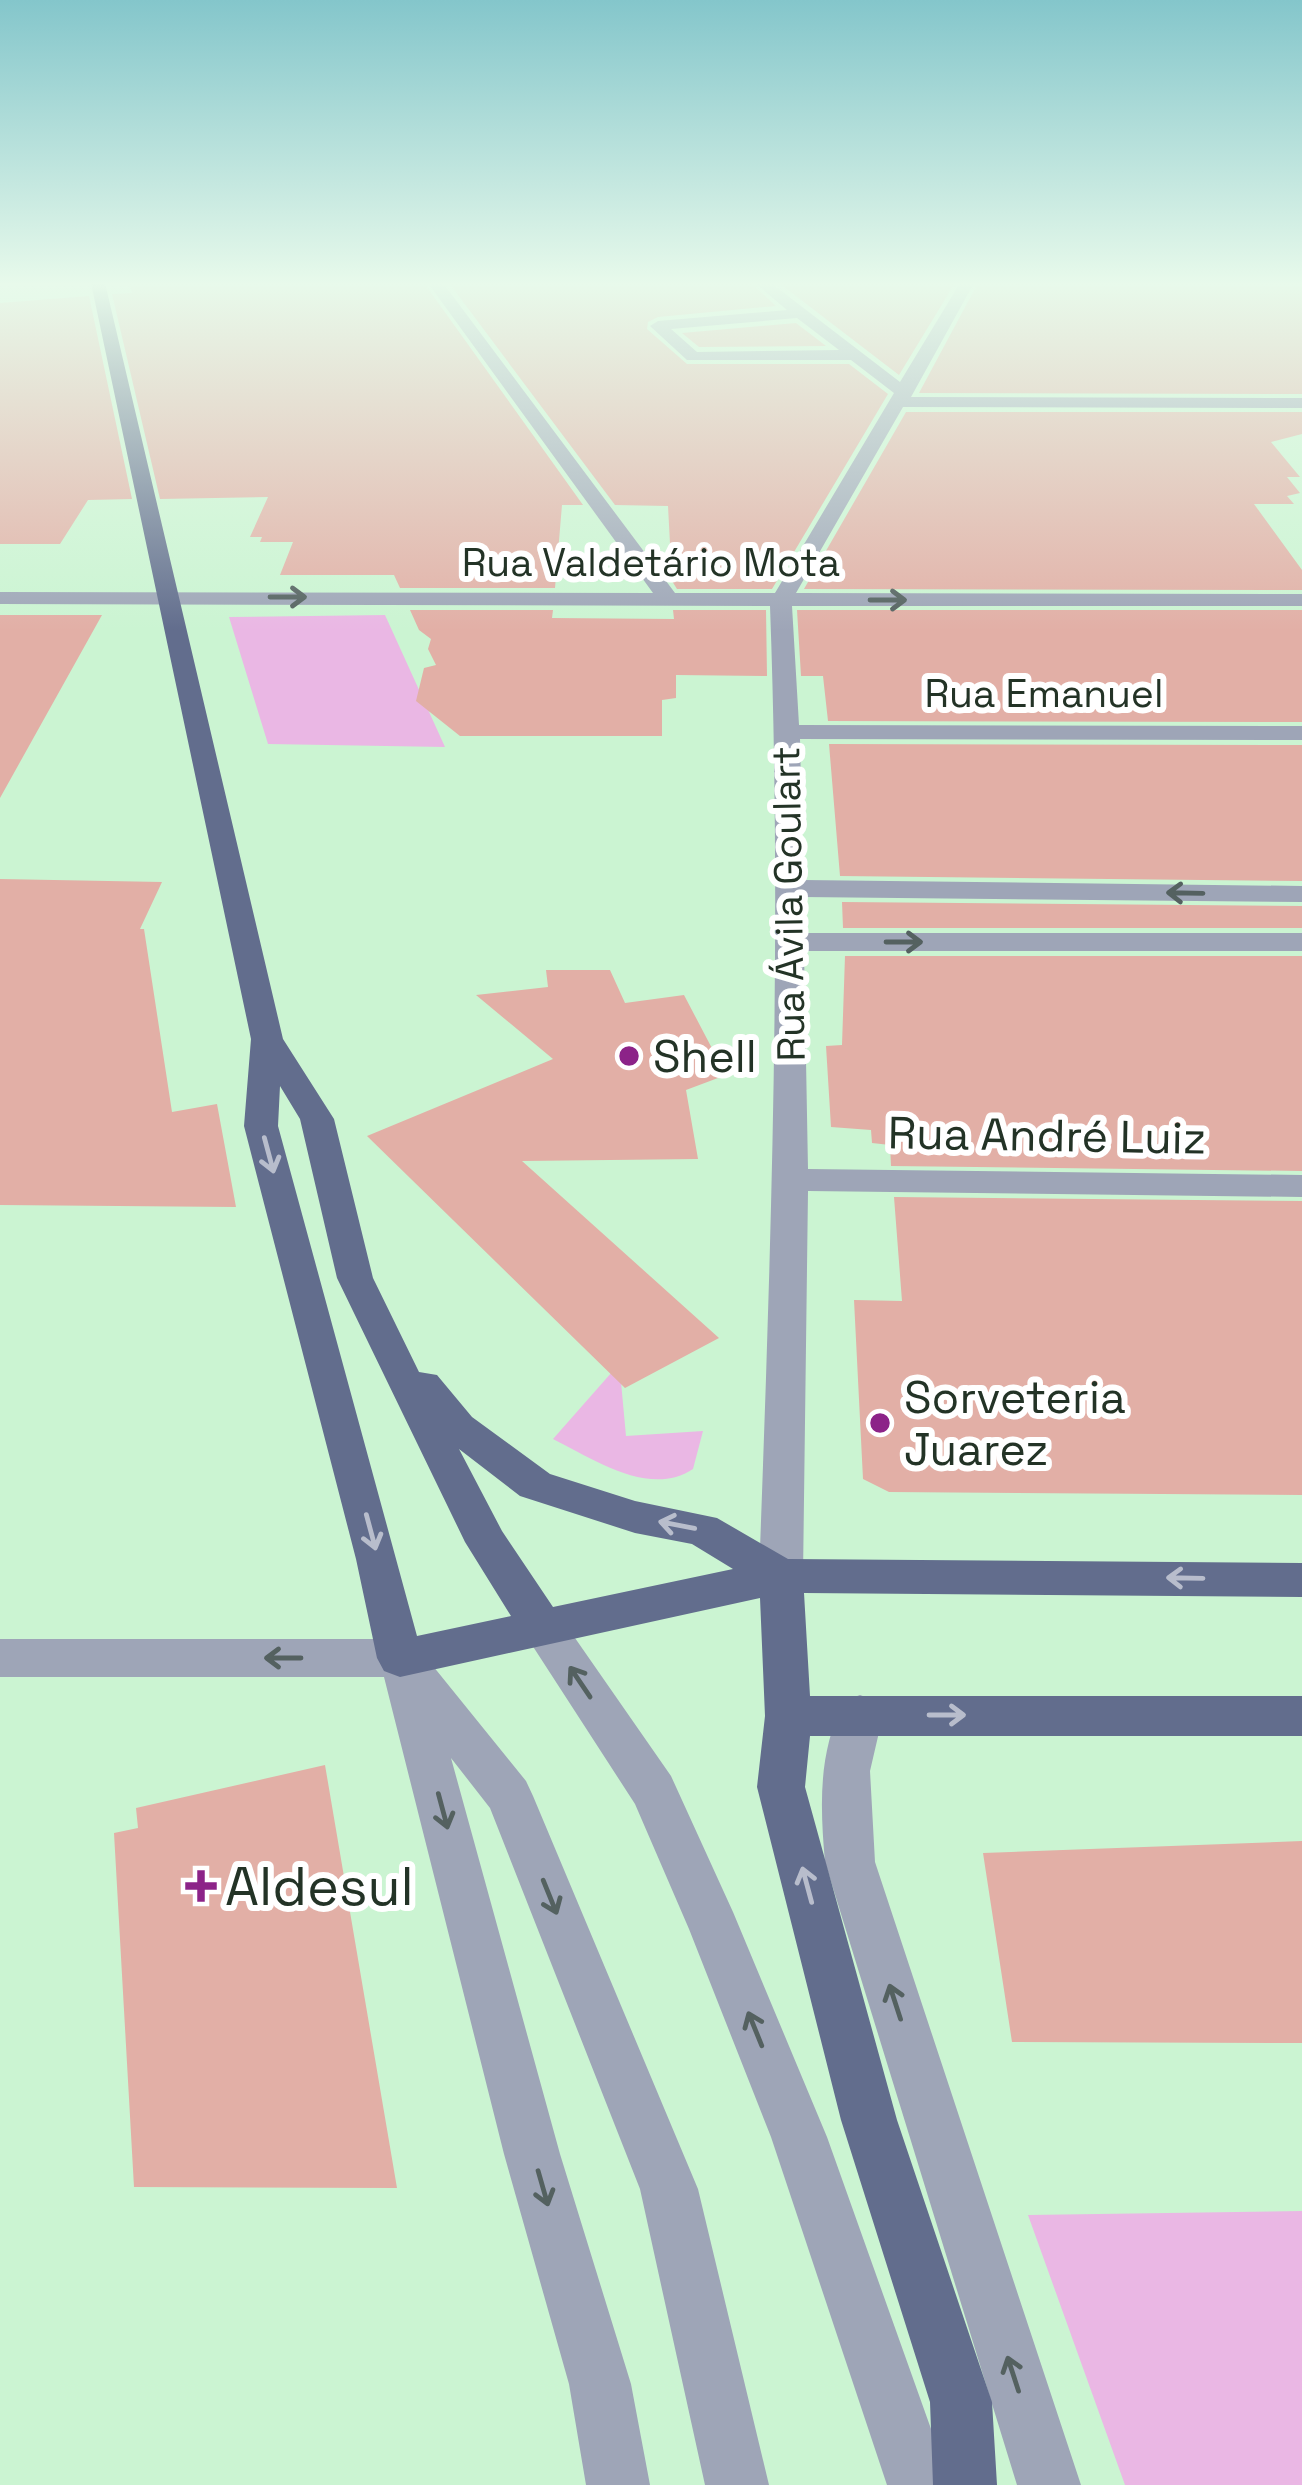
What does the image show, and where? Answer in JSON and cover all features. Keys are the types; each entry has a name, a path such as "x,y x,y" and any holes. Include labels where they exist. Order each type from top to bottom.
{"main road":[{"path":"125,399 266,1040 261,1126 378,1559 400,1658 782,1576 1302,1580"},
{"path":"266,1040 316,1119 355,1278 379,1330 487,1542 543,1628"},
{"path":"379,1330 458,1427 535,1485 635,1517 702,1530 782,1576"},
{"path":"782,1576 788,1715 781,1787 868,2120 961,2402 965,2485"},
{"path":"788,1715 1302,1716"}],"street":[{"path":"521,399 667,597"},
{"path":"781,599 902,399"},
{"path":"980,399 1302,403"},
{"name":"Rua Valdetário Mota","path":"0,598 1302,600"},
{"name":"Rua Ávila Goulart","path":"781,599 791,1180 782,1576"},
{"name":"Rua Emanuel","path":"786,732 1302,733"},
{"path":"787,888 1302,894"},
{"path":"787,942 1302,942"},
{"name":"Rua André Luiz","path":"791,1180 1302,1186"},
{"path":"543,1628 654,1791 715,1929 800,2137 919,2485"},
{"path":"0,1658 400,1658"},
{"path":"400,1658 532,2154 600,2384 618,2485"},
{"path":"400,1658 509,1796 660,2167 737,2485"},
{"path":"860,1715 846,1752 842,1786 850,1862 1048,2485"}],"shaded area":[{"path":"385,615 445,747 268,744 229,617"},
{"path":"612,1372 621,1382 626,1436 703,1431 693,1469 676,1477 640,1478 553,1439"},
{"path":"1302,2211 1302,2485 1125,2485 1028,2215"}],"building":[{"path":"0,399 111,399 132,499 88,500 60,544 0,544"},
{"path":"137,399 507,399 583,505 562,505 555,588 400,588 394,575 280,575 293,542 260,542 262,537 250,537 268,497 160,499"},
{"path":"536,399 885,399 772,589 677,589 672,581 668,506 615,505"},
{"path":"906,412 1302,412 1302,434 1271,442 1300,477 1287,477 1300,493 1287,496 1294,504 1254,504 1302,570 1302,590 804,589"},
{"path":"410,610 553,610 552,618 674,619 673,610 766,610 767,676 676,675 676,698 662,700 662,736 460,736 416,701 424,668 436,665 428,649 431,639 419,630"},
{"path":"797,610 1302,610 1302,722 828,721 823,676 801,676"},
{"path":"0,615 102,615 0,798"},
{"path":"829,744 1302,745 1302,881 840,876"},
{"path":"0,879 162,882 140,929 144,929 172,1112 217,1104 236,1207 0,1205"},
{"path":"842,902 1302,906 1302,928 843,928"},
{"path":"845,956 1302,956 1302,1171 891,1166 890,1145 872,1143 871,1130 831,1127 826,1046 842,1045"},
{"path":"546,970 610,970 625,1003 684,995 726,1075 686,1090 698,1159 522,1161 719,1338 625,1388 367,1136 553,1059 476,995 548,987"},
{"path":"894,1197 1302,1201 1302,1495 889,1492 863,1479 854,1300 902,1301"},
{"path":"325,1765 397,2188 134,2187 114,1833 138,1828 136,1808"},
{"path":"1302,1841 1302,2043 1012,2042 983,1853"}],"place":[{"name":"Shell","path":"629,1056"},
{"name":"Sorveteria Juarez","path":"880,1423"},
{"name":"Aldesul","path":"201,1886"}]}
